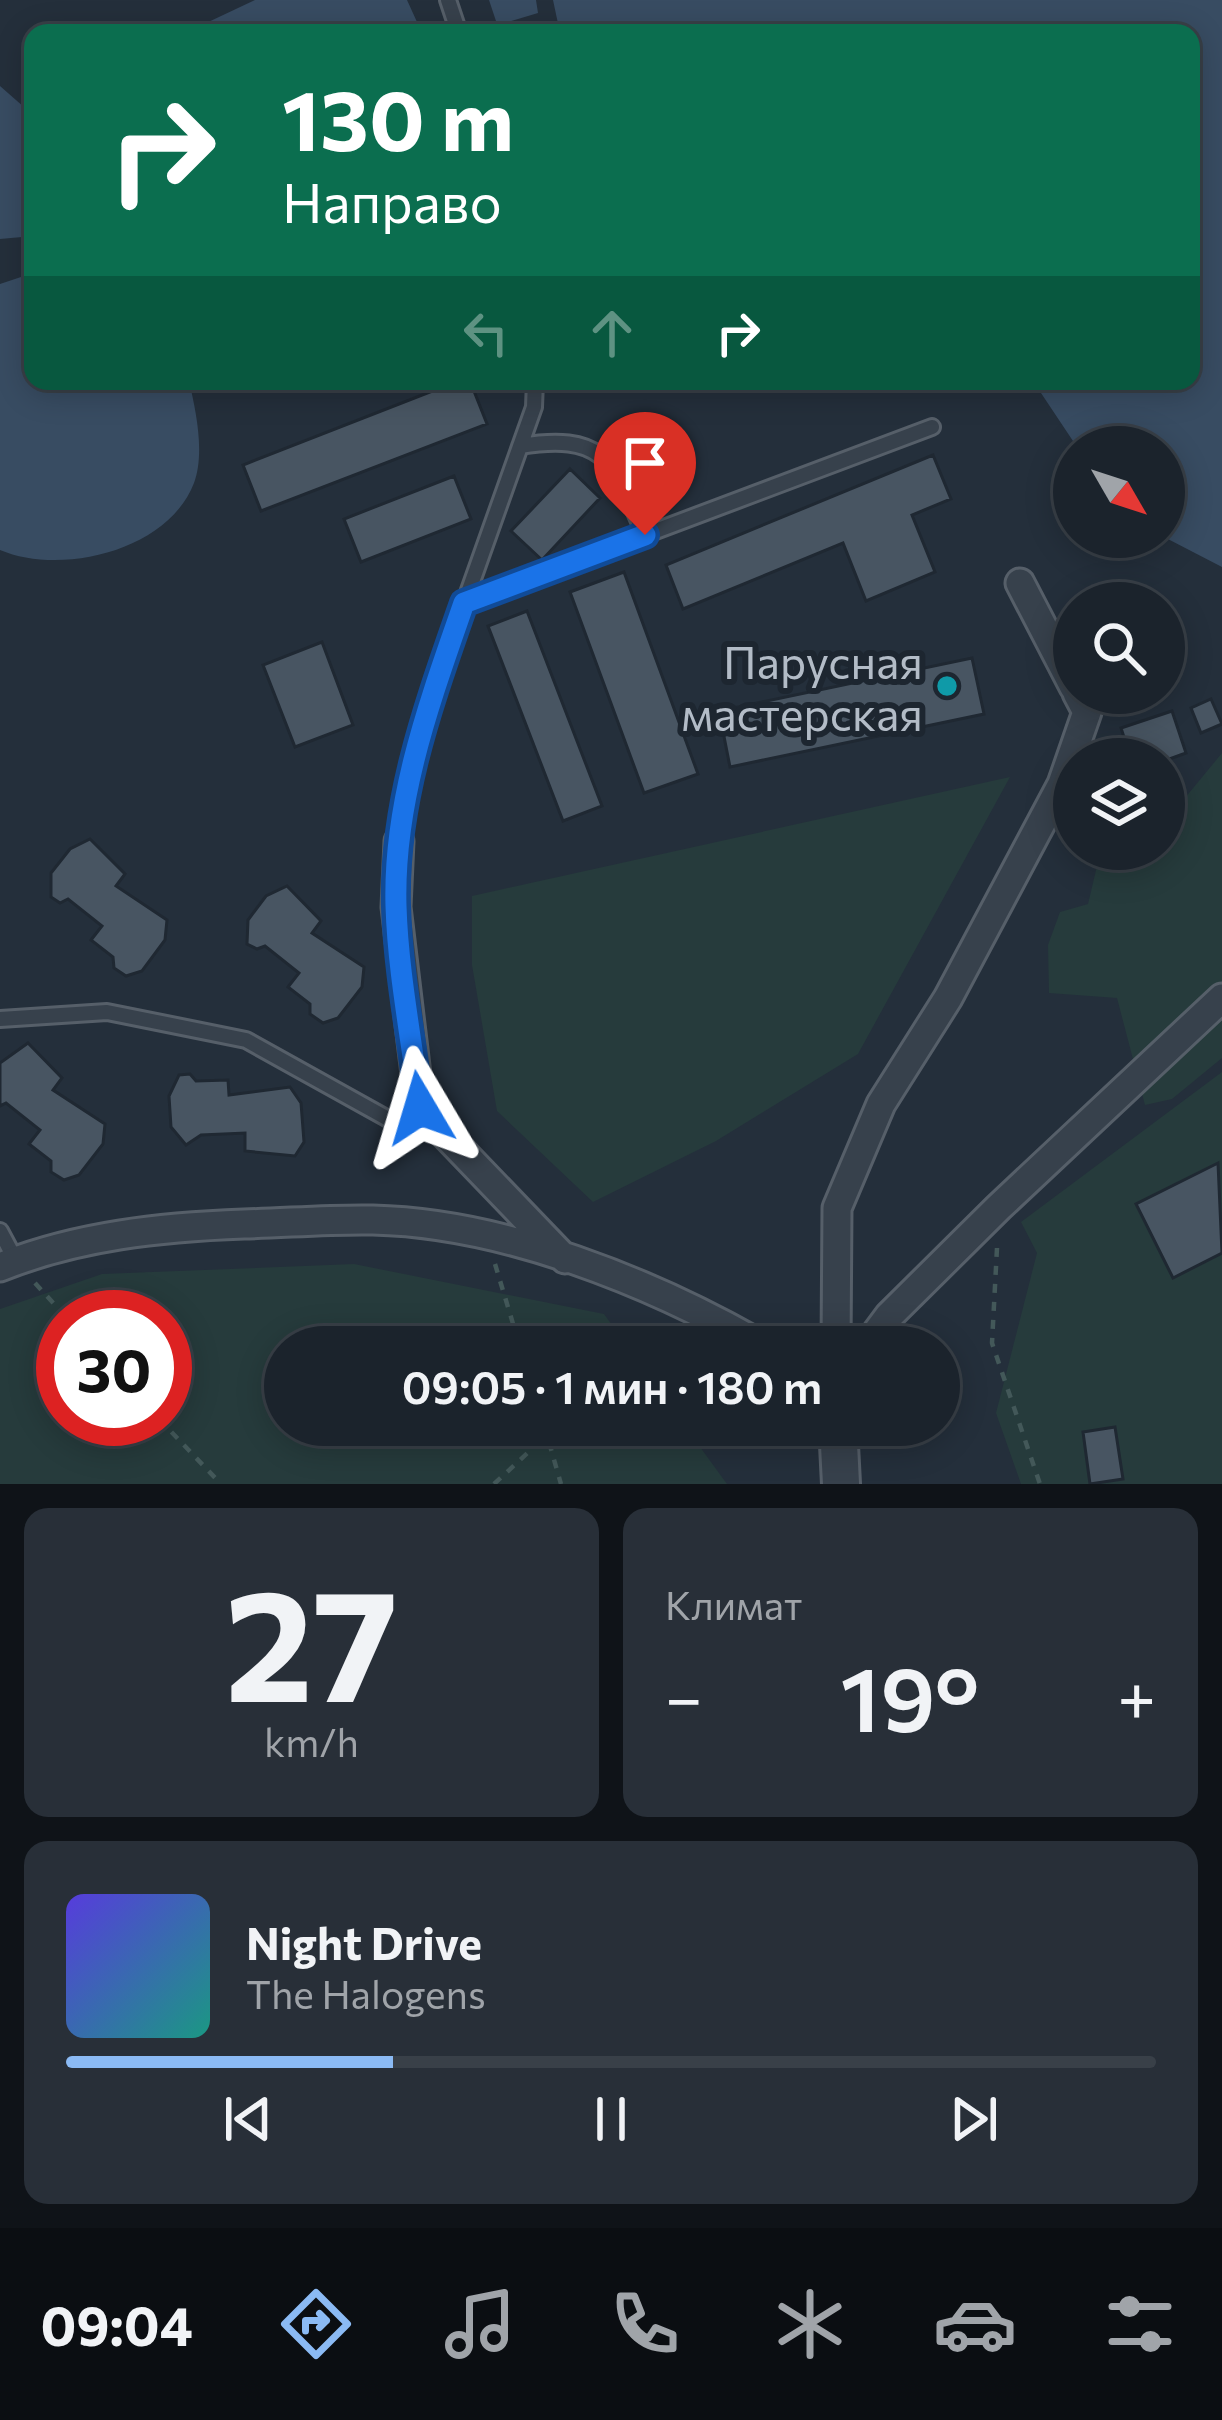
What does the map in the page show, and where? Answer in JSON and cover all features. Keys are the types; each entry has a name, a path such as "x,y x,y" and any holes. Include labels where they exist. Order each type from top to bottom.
{"street":[{"path":"1020,583 1053,646"},
{"path":"836,1326 837,1208 881,1104 949,998 1061,784 1086,714"},
{"path":"399,841 396,908 420,1108 568,1262"},
{"path":"882,1326 999,1207 1222,998"},
{"path":"8,1264 103,1237 209,1226 376,1220 487,1236 628,1282 720,1326"},
{"path":"839,1446 841,1484"}],"lane":[{"path":"399,841 419,731 534,406 535,390"},
{"path":"464,603 932,427"},
{"path":"520,446 575,440 601,456 620,479 645,535"},
{"path":"0,1019 107,1012 246,1040 390,1120"},
{"path":"0,1231 8,1264"}],"path":[{"path":"999,1207 992,1343 1040,1484"},
{"path":"487,1236 514,1326"},
{"path":"8,1264 36,1290"},
{"path":"185,1446 221,1484"},
{"path":"494,1484 535,1446"},
{"path":"550,1446 561,1484"}],"green space":[{"path":"1222,753 1222,1058 1172,1099 1145,1105 1117,998 1049,993 1048,945 1060,912 1088,904 1096,870 1185,870 1185,798"},
{"path":"1010,777 858,1054 716,1141 593,1202 497,1111 472,965 472,896"},
{"path":"1222,1072 1222,1484 1021,1484 996,1413 1037,1253 1021,1222"},
{"path":"354,1264 604,1314 613,1326 264,1326 264,1446 699,1446 727,1484 0,1484 0,1309 36,1297 36,1446 192,1446 192,1290 55,1290 102,1274"}],"water":[{"path":"255,0 407,0 418,24 204,24"},
{"path":"489,0 1222,0 1222,567 1185,548 1185,426 1063,426 1039,390 1200,390 1200,24 497,24"},
{"path":"0,86 24,107 24,237 0,239"},
{"path":"24,276 24,390 191,390 199,445 194,483 181,506 137,541 110,552 52,560 0,550 0,284"}],"pier":[{"path":"536,0 553,0 558,24 501,24 538,13"}],"building":[{"path":"435,390 474,390 487,424 261,511 243,465"},
{"path":"933,455 951,499 912,515 935,572 866,601 843,543 683,609 666,565"},
{"path":"570,469 600,498 542,560 511,531"},
{"path":"454,476 471,519 361,562 344,519"},
{"path":"624,572 698,774 644,793 570,592"},
{"path":"527,611 602,806 563,821 488,626"},
{"path":"322,642 353,725 295,747 263,665"},
{"path":"972,658 984,714 730,767 719,711"},
{"path":"1211,699 1222,724 1201,733 1191,708"},
{"path":"1173,714 1181,738 1124,738 1121,728"},
{"path":"90,839 125,874 116,886 167,920 165,940 142,971 126,976 114,968 113,957 91,940 102,926 68,899 60,903 51,897 51,873 70,849"},
{"path":"287,886 321,921 312,933 364,967 362,987 338,1018 323,1023 310,1014 310,1004 288,987 299,973 265,946 257,949 247,944 248,920 266,896"},
{"path":"28,1043 62,1078 53,1090 105,1124 103,1144 79,1175 64,1180 51,1172 51,1161 29,1144 40,1130 6,1103 0,1106 0,1063"},
{"path":"190,1074 196,1081 228,1080 229,1095 290,1087 301,1103 304,1142 295,1156 245,1151 245,1133 201,1135 186,1145 171,1127 169,1096 179,1075"},
{"path":"1218,1163 1222,1253 1173,1278 1136,1204"},
{"path":"1115,1427 1123,1479 1090,1484 1083,1432"}],"place":[{"name":"Парусная мастерская","path":"947,686"}],"route":[{"path":"420,1108 396,908 399,841 419,731 464,603 645,535"}]}
